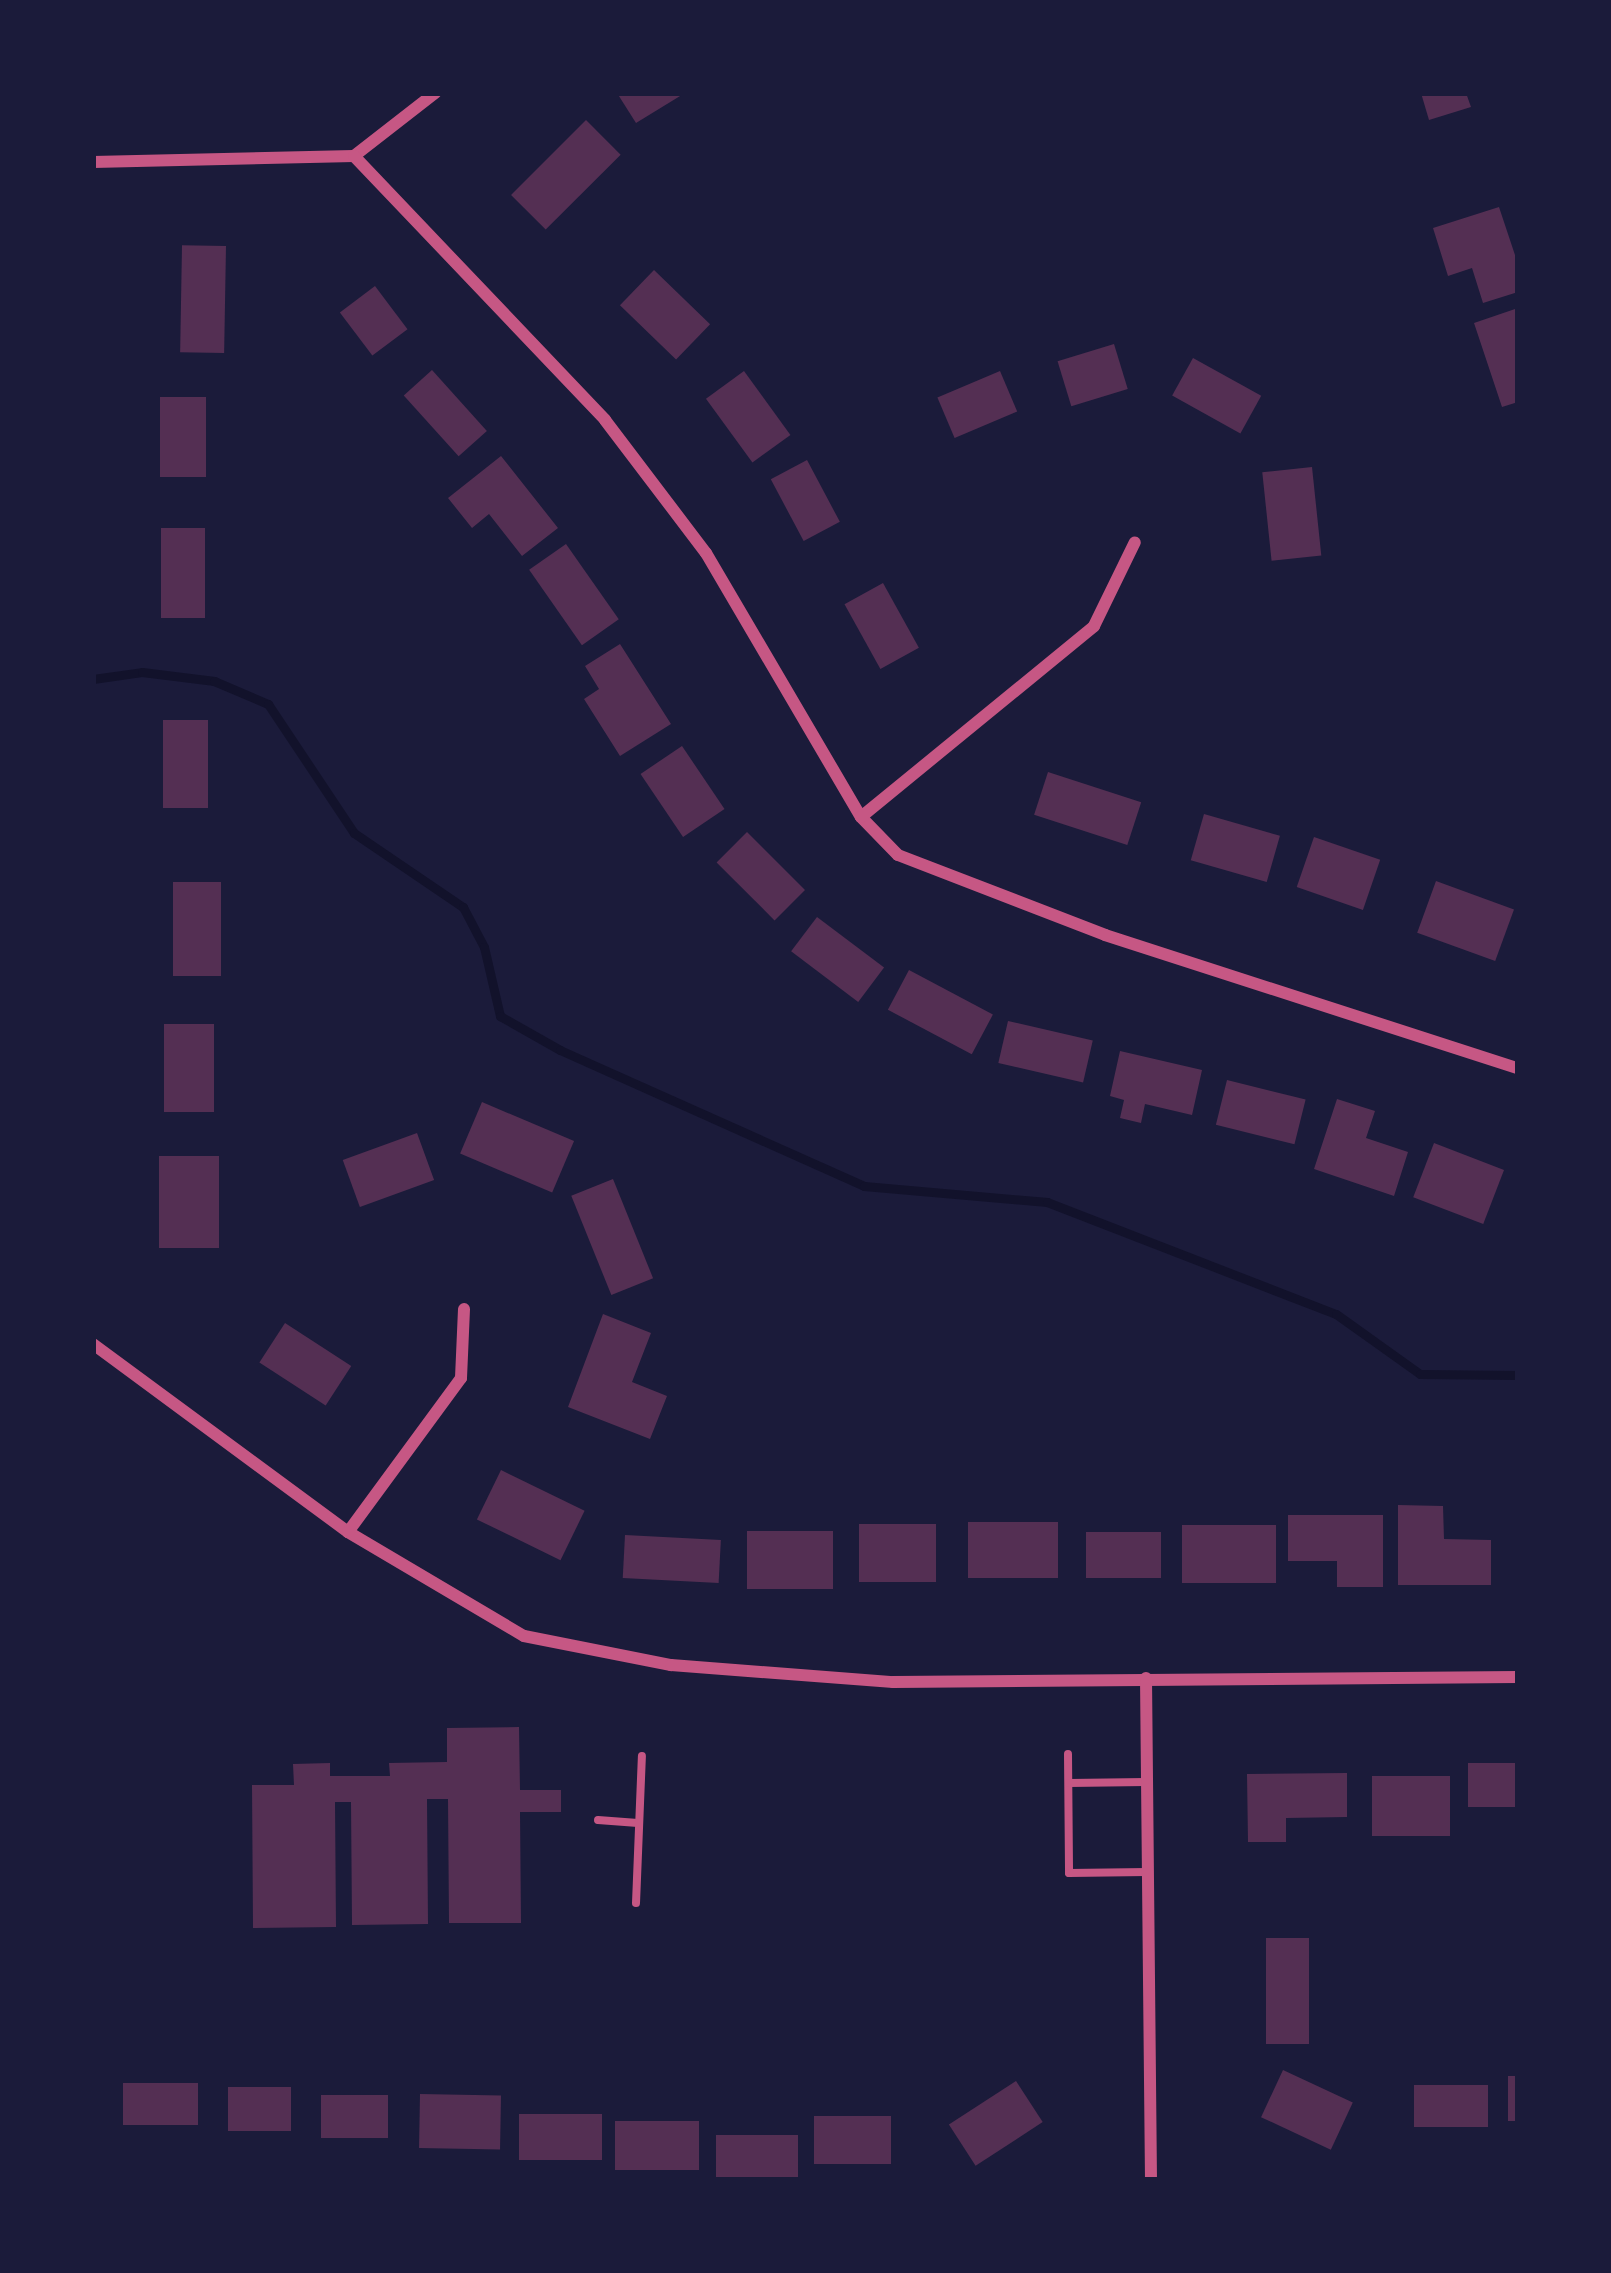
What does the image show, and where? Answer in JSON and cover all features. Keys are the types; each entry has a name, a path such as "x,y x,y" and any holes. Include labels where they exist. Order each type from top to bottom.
{"street":[{"path":"93,162 354,156 435,93"},
{"path":"354,156 605,420 706,554 861,817 898,855 939,877 1518,1068"},
{"path":"861,817 1094,626 1135,542"},
{"path":"348,1532 461,1378 464,1309"},
{"path":"93,1344 348,1532 524,1636 671,1665 893,1682 1518,1678"},
{"path":"1146,1678 1151,2180"}],"lane":[{"path":"1068,1754 1070,1874 1148,1872"},
{"path":"636,1903 643,1756"},
{"path":"1070,1783 1147,1782"},
{"path":"598,1820 638,1822"}],"building":[{"path":"617,93 685,93 636,123"},
{"path":"1421,93 1466,93 1471,107 1429,120"},
{"path":"586,120 621,155 546,230 511,195"},
{"path":"1499,207 1518,264 1518,292 1483,303 1472,268 1448,276 1433,228"},
{"path":"182,245 226,246 224,353 180,352"},
{"path":"654,270 710,324 676,359 620,305"},
{"path":"375,286 407,329 372,356 340,312"},
{"path":"1518,308 1518,402 1502,407 1474,323"},
{"path":"1114,344 1128,389 1071,406 1058,361"},
{"path":"1193,358 1261,396 1240,433 1172,396"},
{"path":"432,370 487,431 459,456 404,395"},
{"path":"744,371 790,435 752,463 706,399"},
{"path":"1000,371 1017,412 955,438 937,398"},
{"path":"160,397 206,397 206,477 160,477"},
{"path":"501,456 558,528 522,556 489,514 472,528 448,498"},
{"path":"807,460 840,522 804,541 771,479"},
{"path":"1312,467 1321,556 1272,561 1262,472"},
{"path":"161,528 205,528 205,618 161,618"},
{"path":"566,544 619,619 582,645 529,570"},
{"path":"883,583 919,648 880,669 845,604"},
{"path":"620,644 671,724 620,756 584,699 599,689 585,666"},
{"path":"163,720 208,720 208,808 163,808"},
{"path":"682,746 724,809 683,837 641,774"},
{"path":"1048,772 1141,802 1127,845 1034,815"},
{"path":"1204,814 1280,836 1267,882 1191,860"},
{"path":"747,832 805,890 775,920 717,862"},
{"path":"1314,837 1380,860 1363,910 1297,887"},
{"path":"1436,881 1514,909 1495,961 1417,933"},
{"path":"173,882 221,882 221,976 173,976"},
{"path":"817,917 884,968 858,1002 791,951"},
{"path":"909,970 993,1015 972,1054 888,1010"},
{"path":"1008,1021 1093,1041 1083,1082 998,1063"},
{"path":"164,1024 214,1024 214,1112 164,1112"},
{"path":"1120,1051 1202,1070 1192,1115 1145,1104 1141,1123 1120,1118 1124,1100 1110,1096"},
{"path":"1227,1080 1306,1100 1294,1144 1216,1125"},
{"path":"1337,1099 1375,1111 1366,1138 1408,1152 1394,1196 1314,1169"},
{"path":"482,1102 574,1141 552,1193 460,1154"},
{"path":"417,1133 434,1180 360,1207 343,1160"},
{"path":"1434,1143 1504,1170 1483,1224 1413,1197"},
{"path":"159,1156 219,1156 219,1248 159,1248"},
{"path":"613,1179 653,1278 611,1295 571,1196"},
{"path":"603,1314 651,1333 632,1382 667,1396 650,1439 568,1407"},
{"path":"285,1323 351,1366 326,1405 259,1362"},
{"path":"501,1470 585,1511 560,1560 477,1519"},
{"path":"1398,1505 1443,1506 1444,1539 1491,1540 1491,1585 1398,1585"},
{"path":"1288,1515 1383,1515 1383,1587 1337,1587 1337,1561 1288,1561"},
{"path":"968,1522 1058,1522 1058,1578 968,1578"},
{"path":"859,1524 936,1524 936,1582 859,1582"},
{"path":"1182,1525 1276,1525 1276,1583 1182,1583"},
{"path":"747,1531 833,1531 833,1589 747,1589"},
{"path":"1086,1532 1161,1532 1161,1578 1086,1578"},
{"path":"625,1535 721,1540 719,1583 623,1578"},
{"path":"519,1727 520,1790 561,1790 561,1812 520,1812 521,1923 449,1923 448,1799 427,1799 428,1924 352,1925 351,1802 335,1802 336,1927 253,1928 252,1785 294,1785 293,1764 330,1763 330,1776 390,1776 389,1763 447,1762 447,1728"},
{"path":"1468,1763 1518,1763 1518,1807 1468,1807"},
{"path":"1347,1773 1347,1817 1286,1818 1286,1842 1248,1842 1247,1774"},
{"path":"1372,1776 1450,1776 1450,1836 1372,1836"},
{"path":"1266,1938 1309,1938 1309,2044 1266,2044"},
{"path":"1283,2070 1353,2103 1331,2150 1261,2117"},
{"path":"1508,2076 1518,2076 1518,2121 1508,2121"},
{"path":"1016,2081 1043,2122 976,2166 949,2125"},
{"path":"123,2083 198,2083 198,2125 123,2125"},
{"path":"1414,2085 1488,2085 1488,2127 1414,2127"},
{"path":"228,2087 291,2087 291,2131 228,2131"},
{"path":"420,2094 501,2095 500,2149 419,2148"},
{"path":"321,2095 388,2095 388,2138 321,2138"},
{"path":"519,2114 602,2114 602,2160 519,2160"},
{"path":"814,2116 891,2116 891,2164 814,2164"},
{"path":"615,2121 699,2121 699,2170 615,2170"},
{"path":"716,2135 798,2135 798,2180 716,2180"}],"waterway":[{"path":"93,679 142,672 214,681 268,704 354,833 463,907 484,947 500,1016 560,1050 864,1186 1047,1202 1336,1314 1420,1374 1518,1375"}]}
